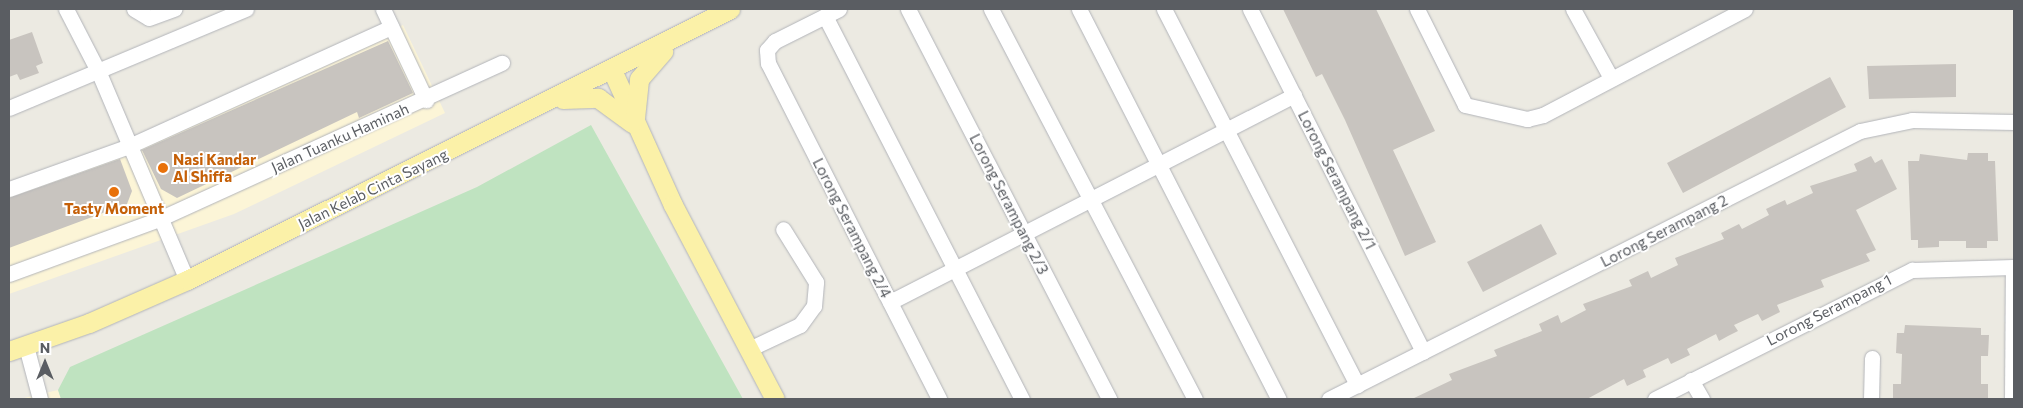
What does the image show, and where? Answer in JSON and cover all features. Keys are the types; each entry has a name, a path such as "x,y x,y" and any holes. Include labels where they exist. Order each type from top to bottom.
{"main road":[{"name":"Jalan Kelab Cinta Sayang","path":"17,348 187,280 544,105 730,9"},
{"path":"635,125 636,93 644,68 687,30"},
{"path":"612,70 635,125 775,399"},
{"path":"544,105 570,98 598,98 635,125"}],"street":[{"path":"66,9 99,73 159,220 187,280"},
{"path":"134,9 149,18 174,9"},
{"path":"9,108 99,73 246,9"},
{"path":"383,9 426,100"},
{"path":"840,9 825,16 1022,399"},
{"name":"Lorong Serampang 2/3","path":"908,9 1109,399"},
{"path":"991,9 1195,399"},
{"path":"1079,9 1279,399"},
{"path":"1164,9 1357,385"},
{"name":"Lorong Serampang 2/1","path":"1250,9 1424,352"},
{"path":"1417,9 1465,105 1535,118 1745,9"},
{"path":"1573,9 1611,78"},
{"name":"Lorong Serampang 2/4","path":"825,16 775,41 766,56 939,399"},
{"path":"9,189 129,146 392,27"},
{"name":"Jalan Tuanku Haminah","path":"9,274 159,220 426,100 502,63"},
{"path":"890,302 956,270 1294,95"},
{"name":"Lorong Serampang 2","path":"1329,399 1860,131 1912,120 2014,122"},
{"path":"749,349 800,325 814,306 816,282 783,229"},
{"path":"2012,399 2014,267"},
{"name":"Lorong Serampang 1","path":"1655,399 1912,270 2014,267"},
{"path":"17,348 40,399"},
{"path":"1871,399 1872,358"},
{"path":"1691,380 1702,399"}],"shaded area":[{"path":"403,25 445,113 234,214 9,294 9,186 336,57"},
{"path":"58,390 61,399 20,399"}],"green space":[{"path":"591,125 743,399 61,399 58,390 70,367 477,187"}],"building":[{"path":"1283,9 1376,9 1435,131 1393,150 1436,242 1405,256 1345,120 1322,74 1316,77"},
{"path":"32,32 43,63 36,66 39,73 20,80 17,74 9,77 9,40"},
{"path":"388,41 413,93 359,118 357,112 177,198 161,189 142,150"},
{"path":"1956,64 1956,97 1869,99 1867,66"},
{"path":"1830,77 1846,107 1683,193 1667,163"},
{"path":"1968,153 1988,153 1988,161 1995,161 1998,241 1987,241 1987,248 1966,248 1966,241 1939,241 1939,247 1918,248 1918,240 1911,240 1908,161 1919,161 1920,154 1967,160"},
{"path":"1871,156 1875,163 1882,159 1897,189 1856,210 1876,250 1866,254 1870,261 1821,280 1824,287 1777,305 1780,312 1762,321 1758,314 1734,325 1738,331 1719,341 1716,334 1687,349 1690,355 1671,364 1668,358 1643,370 1646,377 1627,386 1624,379 1587,399 1412,399 1452,380 1449,374 1497,356 1494,350 1542,331 1539,324 1558,315 1561,323 1586,310 1583,304 1632,286 1629,280 1648,271 1651,278 1678,265 1675,258 1724,239 1721,233 1739,224 1742,229 1769,215 1766,209 1785,200 1787,205 1813,193 1810,186 1857,171 1854,164"},
{"path":"120,159 132,191 127,204 9,248 9,198"},
{"path":"1541,224 1557,254 1483,292 1467,262"},
{"path":"1905,325 1981,328 1981,335 1989,335 1988,356 1981,356 1981,384 1988,384 1988,399 1893,399 1893,384 1901,384 1902,354 1896,353 1897,333 1904,333"}],"place":[{"name":"Nasi Kandar Al Shiffa","path":"163,168"},
{"name":"Tasty Moment","path":"114,192"}]}
